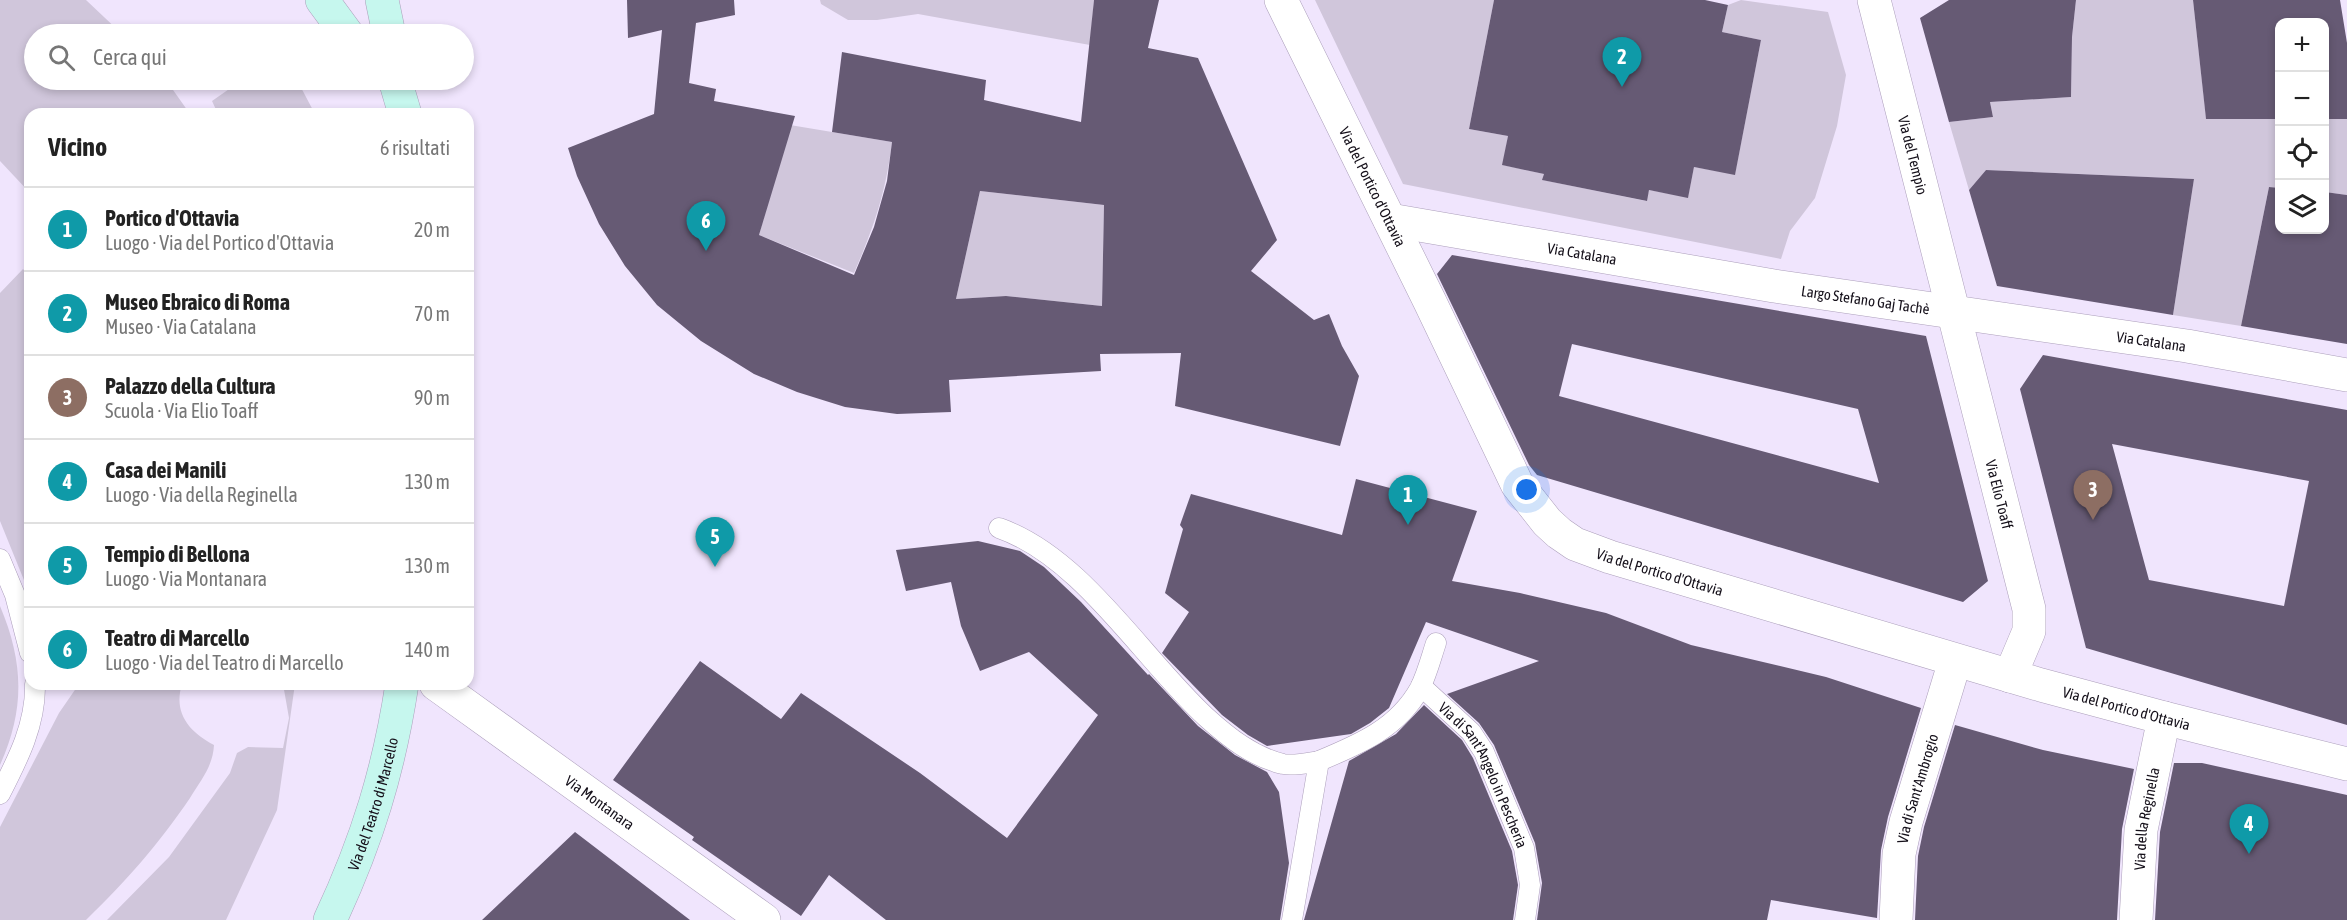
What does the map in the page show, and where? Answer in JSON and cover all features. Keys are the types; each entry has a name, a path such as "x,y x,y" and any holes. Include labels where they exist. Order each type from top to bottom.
{"street":[{"path":"322,0 340,24"},
{"path":"382,0 387,24"},
{"name":"Via del Portico d'Ottavia","path":"1281,0 1517,484 1559,533 1575,544 1610,557 1955,661 2164,718 2347,764"},
{"name":"Via del Tempio","path":"1874,0 1954,312"},
{"name":"Via Catalana","path":"1390,220 1774,286"},
{"name":"Largo Stefano Gaj Tachè","path":"1774,286 1954,312"},
{"name":"Via Catalana","path":"1954,312 2187,346 2347,375"},
{"name":"Via Elio Toaff","path":"1954,312 2029,609 2029,631 2010,676"},
{"name":"Via di Sant'Ambrogio","path":"1896,920 1899,854 1906,822 1955,661"},
{"name":"Via del Teatro di Marcello","path":"330,920 369,828 382,784 401,690"},
{"name":"Via Montanara","path":"444,690 764,920"},
{"name":"Via della Reginella","path":"2136,920 2141,830 2164,718"}],"lane":[{"path":"999,528 1018,534 1042,548 1103,603 1192,704 1235,742 1261,756 1285,764 1319,761 1362,743 1393,723 1409,705 1421,686 1436,643"},
{"path":"0,560 15,595 24,630"},
{"name":"Via di Sant'Angelo in Pescheria","path":"1421,686 1471,732 1484,752 1524,848 1530,885 1526,920"},
{"path":"0,794 32,722 35,690"},
{"path":"1292,920 1319,761"}],"shaded area":[{"path":"0,0 86,0 111,24 24,24 24,90 173,90 186,108 24,108 24,187 0,161"},
{"path":"820,0 1094,0 1090,45 918,14 877,20 848,20 821,4"},
{"path":"1315,0 1494,0 1469,129 1508,136 1503,165 1544,174 1543,180 1646,201 1649,190 1688,197 1694,167 1735,174 1761,40 1722,32 1728,5 1741,0 1828,12 1846,75 1837,126 1815,198 1790,231 1781,259 1403,184"},
{"path":"2076,0 2193,0 2206,118 2275,119 2275,188 2269,187 2241,326 2173,315 2194,179 1986,170 1969,190 1949,122 1993,117 1990,102 2071,97 2072,37"},
{"path":"228,90 302,90 312,108 215,108 212,101"},
{"path":"2329,119 2347,119 2347,195 2329,193"},
{"path":"790,125 892,142 878,209 854,273 759,235"},
{"path":"980,191 1104,205 1102,306 1006,296 956,299"},
{"path":"23,269 24,580 0,521 0,293"},
{"path":"0,606 14,647 18,686 14,725 0,765"},
{"path":"75,690 181,690 180,704 185,720 197,734 214,745 213,753 206,773 154,847 86,920 0,920 0,827 59,713"},
{"path":"284,690 294,690 277,810 226,920 107,920 169,857 230,773 237,753 248,747 283,748 289,718"}],"building":[{"path":"627,0 734,0 735,15 696,23 689,83 716,89 714,101 795,116 759,235 854,275 874,227 887,181 892,142 832,132 842,52 986,80 984,100 1081,122 1094,0 1159,0 1148,48 1198,58 1277,240 1251,271 1314,320 1329,314 1342,346 1359,376 1340,446 1175,406 1181,353 1100,354 1101,371 949,380 951,412 897,414 845,407 797,392 754,374 701,341 657,305 625,266 599,224 577,176 568,148 654,114 662,30 628,38","holes":["980,191 1104,205 1102,306 1006,296 956,299"]},
{"path":"1494,0 1705,0 1728,5 1722,32 1761,40 1735,175 1694,167 1688,198 1649,190 1647,201 1542,180 1544,174 1502,165 1508,136 1469,129"},
{"path":"1949,0 2076,0 2072,37 2071,97 1990,102 1993,117 1949,122 1920,18"},
{"path":"2193,0 2340,0 2347,43 2347,119 2329,119 2329,18 2275,18 2275,119 2206,119"},
{"path":"1986,170 2194,179 2173,315 1997,286 1969,190"},
{"path":"2269,187 2275,188 2275,234 2329,234 2329,193 2347,195 2347,344 2241,326"},
{"path":"1452,255 1926,336 1988,581 1963,602 1537,475 1529,465 1437,274","holes":["1572,344 1858,409 1879,483 1559,396"]},
{"path":"2043,355 2347,410 2347,725 2086,648 2020,389","holes":["2112,444 2309,481 2284,606 2149,580"]},
{"path":"1356,479 1477,511 1452,581 1520,593 1606,613 1691,645 1826,677 1921,708 1888,817 1881,850 1877,918 1771,900 1767,920 1537,920 1542,883 1535,843 1494,745 1479,723 1447,694 1539,661 1426,622 1389,708 1351,734 1267,746 1222,715 1162,653 1189,612 1165,593 1183,529 1180,525 1191,494 1342,535"},
{"path":"978,541 1020,551 1044,567 1081,602 1198,726 1235,755 1267,772 1279,792 1289,863 1280,920 886,920 829,875 801,916 692,840 694,837 613,780 700,661 781,719 801,693 920,773 1007,838 1098,715 1029,652 980,671 961,626 951,582 906,591 896,550"},
{"path":"1424,705 1462,740 1473,758 1512,851 1518,885 1513,920 1304,920 1349,761 1396,734"},
{"path":"1955,725 2043,750 2134,769 2122,829 2117,920 1915,920 1918,856 1924,827"},
{"path":"2174,763 2202,763 2347,795 2347,920 2155,920 2160,832"},
{"path":"575,832 690,920 482,920"}],"place":[{"name":"Museo Ebraico di Roma","path":"1622,87"},
{"name":"Teatro di Marcello","path":"706,251"},
{"name":"Palazzo della Cultura","path":"2093,520"},
{"name":"Portico d'Ottavia","path":"1408,525"},
{"name":"Tempio di Bellona","path":"715,567"},
{"name":"Casa dei Manili","path":"2249,854"}]}
